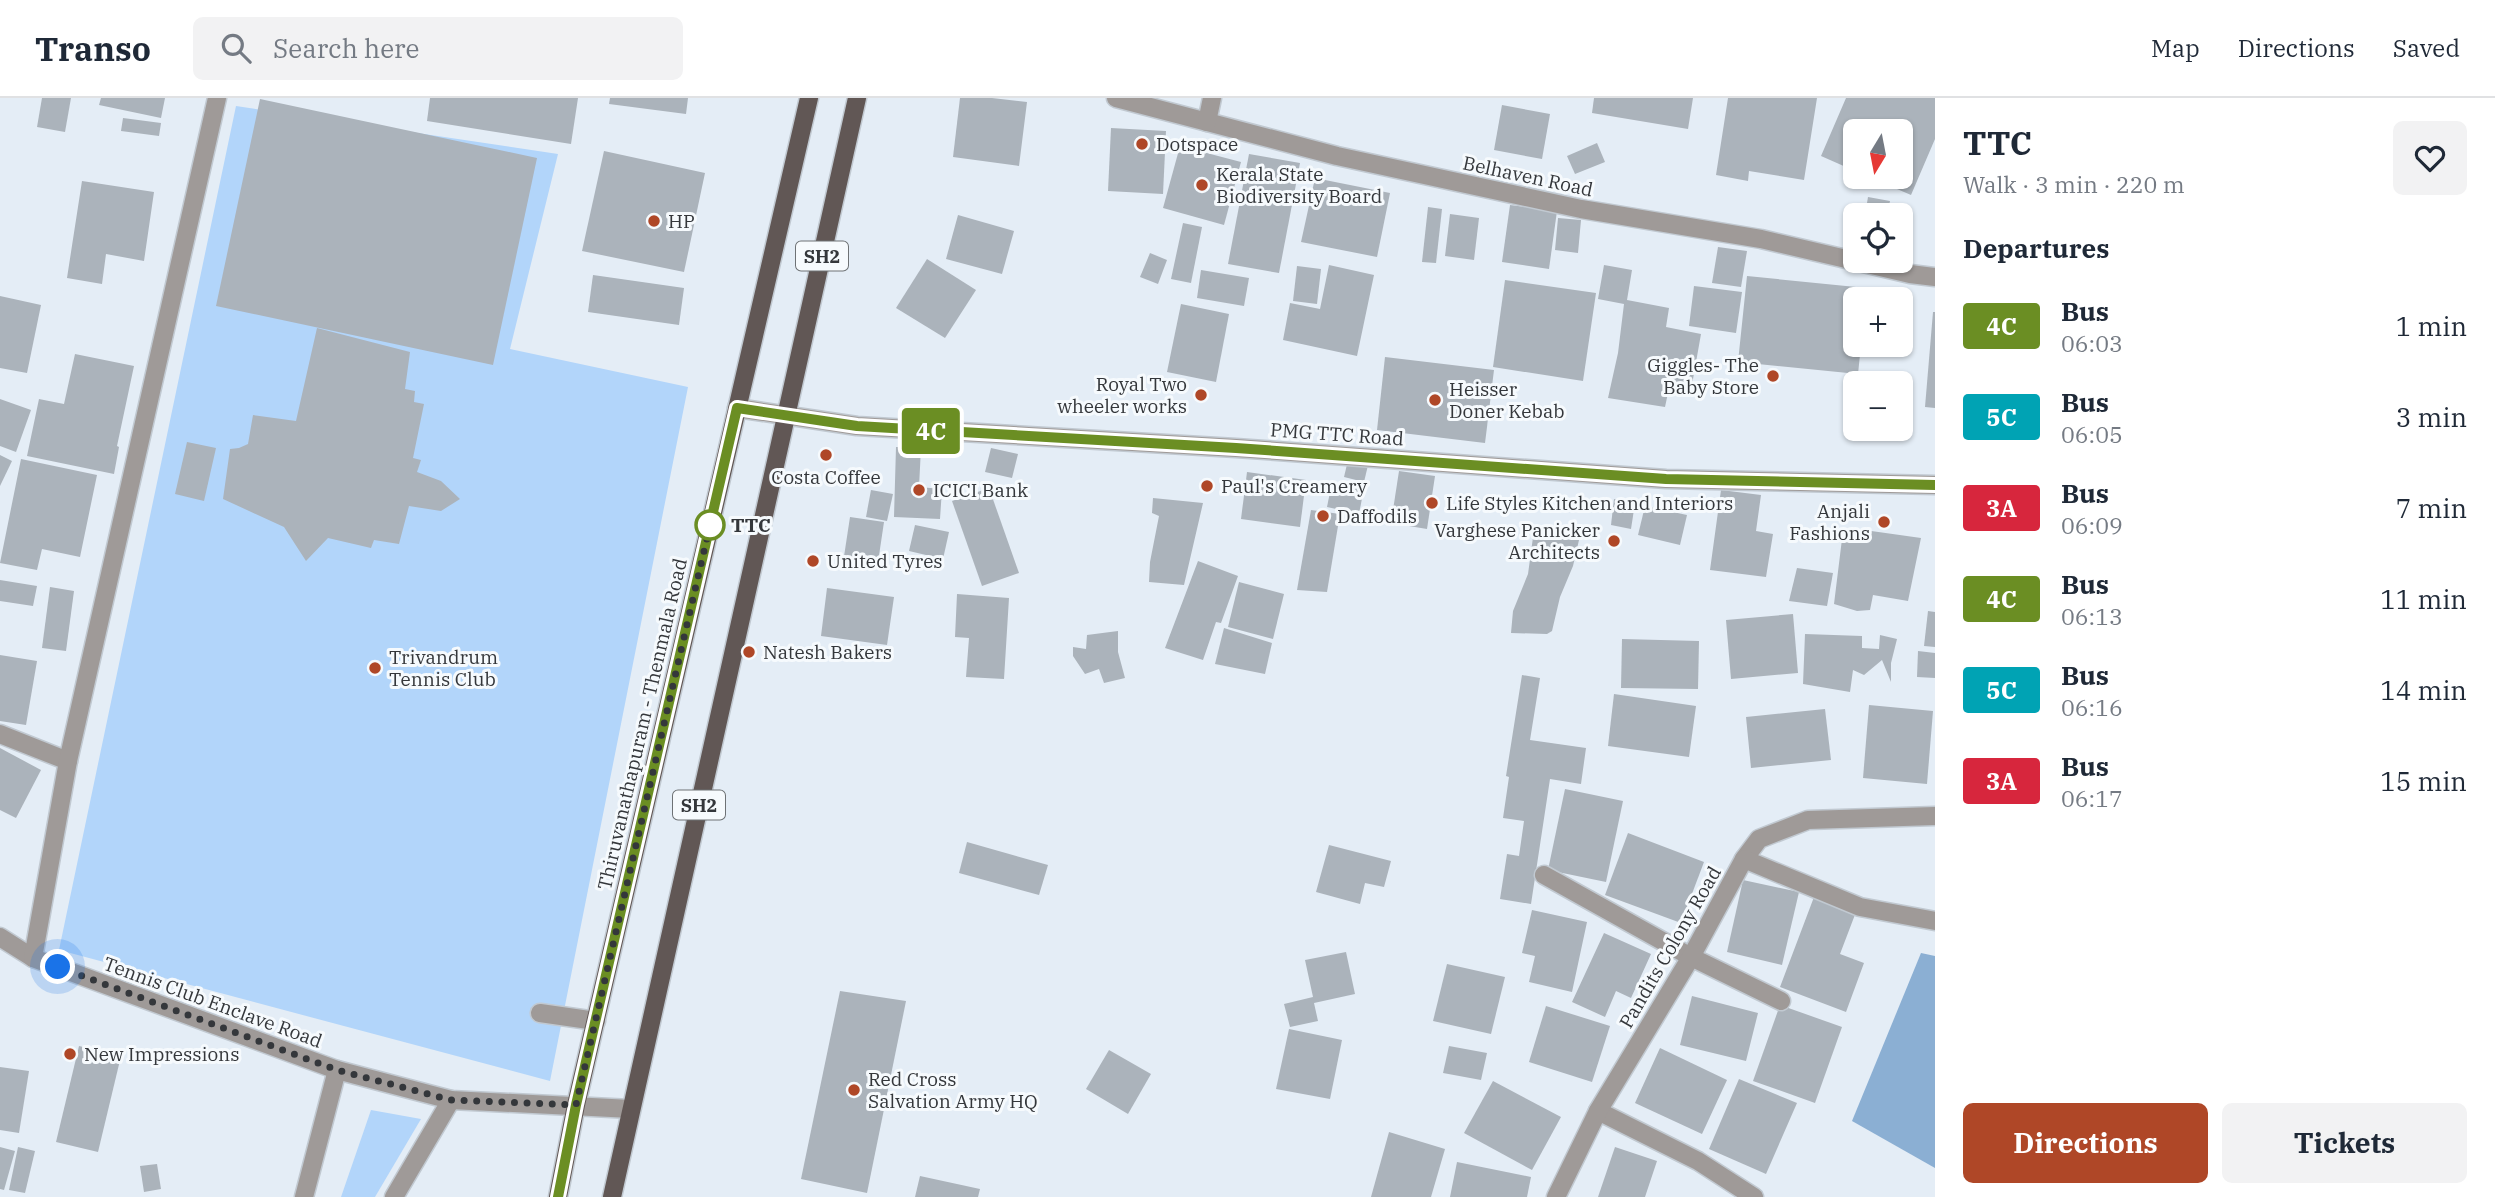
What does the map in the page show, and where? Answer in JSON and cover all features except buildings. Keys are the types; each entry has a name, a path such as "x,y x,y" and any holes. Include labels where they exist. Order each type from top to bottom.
{"main road":[{"name":"Thiruvanathapuram - Thenmala Road","path":"558,1197 576,1105 808,98"},
{"name":"SH2","path":"612,1197 857,98"}],"street":[{"path":"33,958 68,761 217,98"},
{"name":"Belhaven Road","path":"1116,98 1337,156 1581,209 1761,239 1910,274 1935,277"},
{"path":"1207,122 1212,98"},
{"name":"PMG TTC Road","path":"737,408 857,426 1236,448 1666,479 1935,485"},
{"path":"0,734 68,761"},
{"path":"1744,859 1759,839 1808,820 1935,816"},
{"name":"Pandits Colony Road","path":"1556,1197 1598,1111 1691,957 1744,859 1860,907 1935,921"},
{"path":"1544,875 1691,957 1781,1001"},
{"name":"Tennis Club Enclave Road","path":"0,937 33,958 337,1070 451,1100 631,1109"},
{"path":"540,1013 596,1021"},
{"path":"304,1197 337,1070"},
{"path":"394,1197 451,1100"},
{"path":"1598,1111 1698,1161 1754,1197"}],"shaded area":[{"name":"Trivandrum Tennis Club","path":"236,106 558,154 510,349 688,387 550,1081 59,950"},
{"path":"1921,953 1935,956 1935,1168 1852,1121"},
{"path":"371,1110 421,1119 375,1197 341,1197"}],"bus line":[{"name":"4C","path":"558,1197 576,1105 737,408 857,426 1236,448 1666,479 1935,485"}],"place":[{"name":"Dotspace","path":"1142,144"},
{"name":"Kerala State Biodiversity Board","path":"1202,185"},
{"name":"HP","path":"654,221"},
{"name":"Giggles- The Baby Store","path":"1773,376"},
{"name":"Royal Two wheeler works","path":"1201,395"},
{"name":"Heisser Doner Kebab","path":"1435,400"},
{"name":"Costa Coffee","path":"826,455"},
{"name":"Paul's Creamery","path":"1207,486"},
{"name":"ICICI Bank","path":"919,490"},
{"name":"Life Styles Kitchen and Interiors","path":"1432,503"},
{"name":"Daffodils","path":"1323,516"},
{"name":"Anjali Fashions","path":"1884,522"},
{"name":"TTC","path":"710,525"},
{"name":"Varghese Panicker Architects","path":"1614,541"},
{"name":"United Tyres","path":"813,561"},
{"name":"Natesh Bakers","path":"749,652"},
{"name":"Trivandrum Tennis Club","path":"375,668"},
{"name":"New Impressions","path":"70,1054"},
{"name":"Red Cross Salvation Army HQ","path":"854,1090"}],"route":[{"path":"58,967 337,1070 451,1100 576,1105 710,525"}]}
